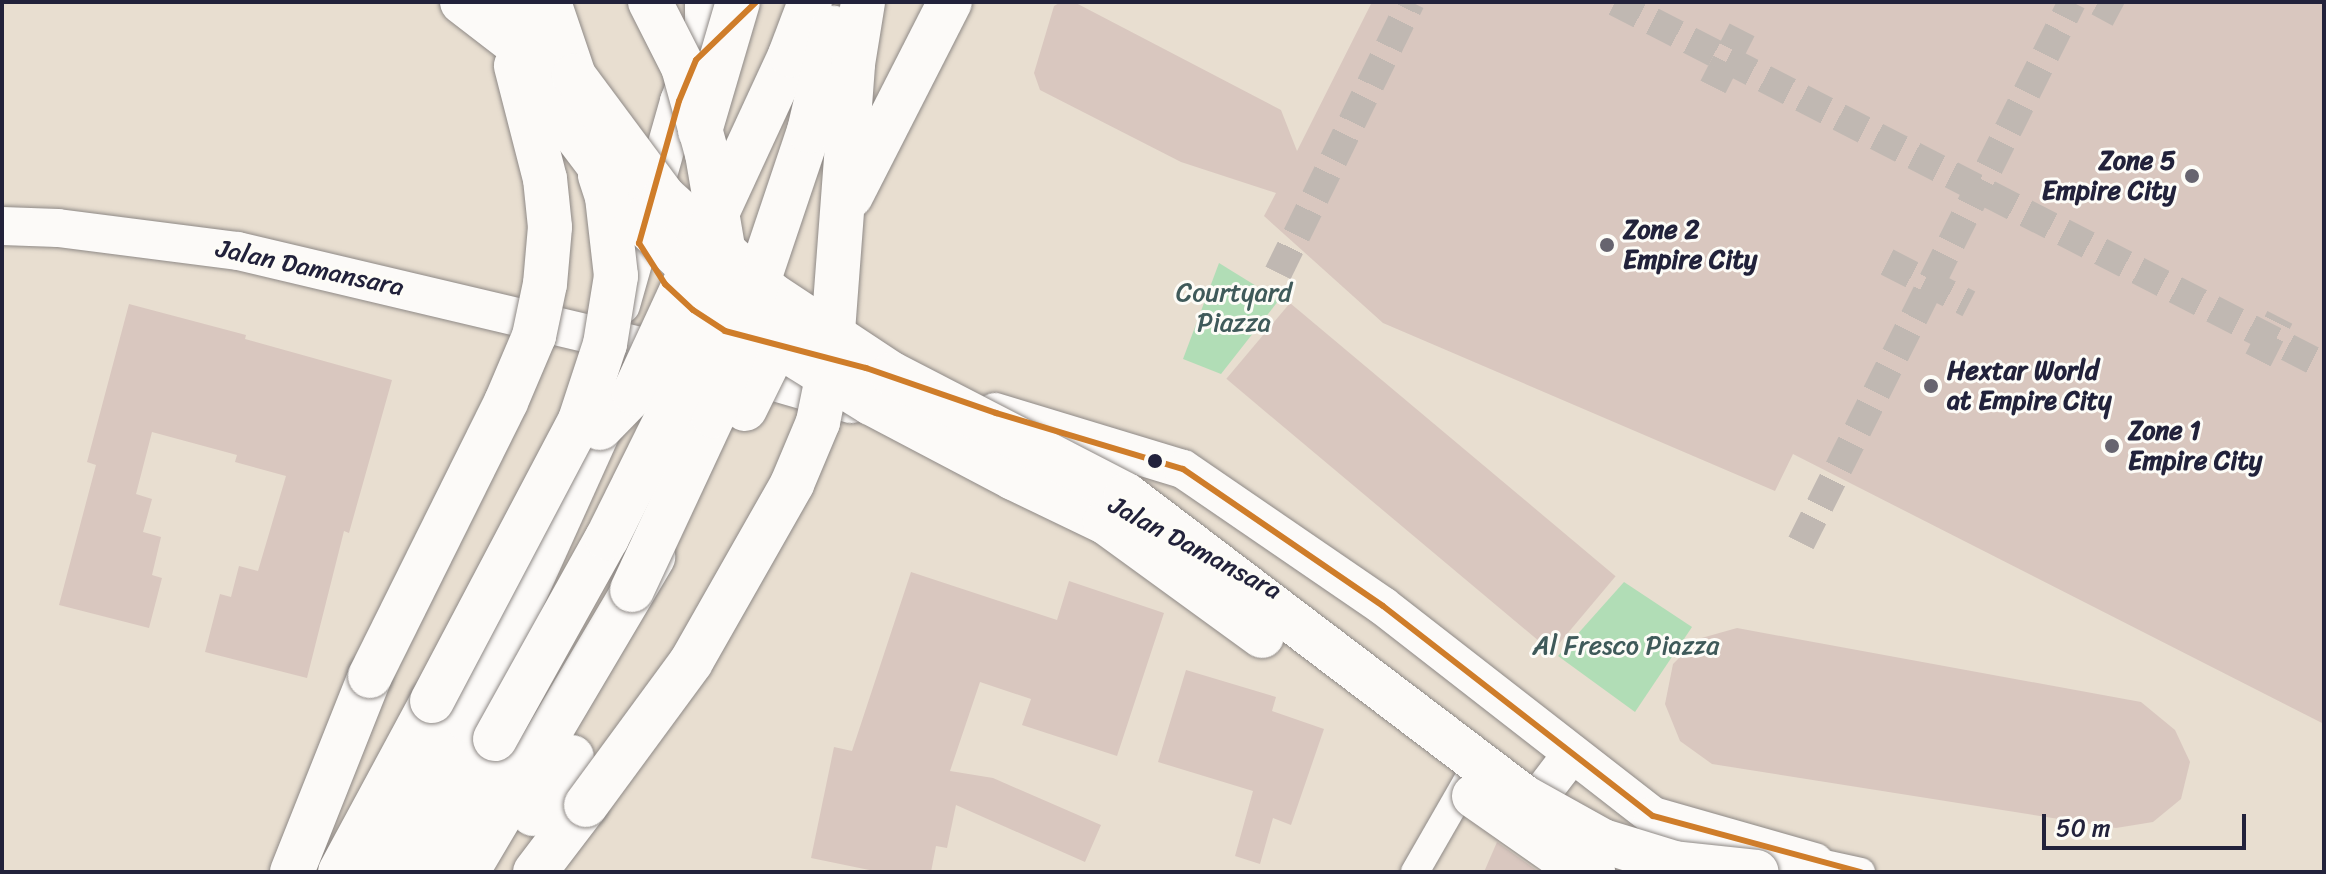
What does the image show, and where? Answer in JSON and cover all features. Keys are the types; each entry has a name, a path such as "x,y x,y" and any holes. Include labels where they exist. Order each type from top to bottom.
{"highway":[{"path":"340,872 580,420 605,344 616,276 607,197 593,152 574,115 548,77 520,46 462,2"},
{"path":"292,872 370,676 506,402 534,336 545,284 550,227 545,179 522,99 505,2"},
{"path":"505,2 550,101 640,220 758,333 871,403 1013,478 1105,522 1511,824 1564,859 1593,872"},
{"path":"549,2 574,76 664,197 771,294 892,374 1126,495 1522,796 1603,841 1674,863 1757,872"},
{"path":"380,872 481,730 607,538 680,391 725,259 707,154 683,67 650,2"},
{"path":"696,60 707,24 707,2"},
{"path":"426,872 600,428 612,373 708,111 738,2"},
{"path":"600,428 634,393 790,55 810,2"},
{"path":"494,872 555,755 718,401 809,131 831,46 837,2"},
{"path":"535,872 691,662 792,484 818,422 831,358 853,64 863,2"},
{"path":"632,590 745,409 950,2"},
{"path":"467,872 555,755"},
{"path":"550,872 586,805"}],"street":[{"path":"612,338 679,101 696,60 756,2"},
{"name":"Jalan Damansara","path":"2,226 58,228 238,251 612,338 781,383 966,439 1087,490 1220,557 1280,592 1377,658 1592,824 1642,847 1720,872"},
{"path":"639,243 665,284 693,310 725,331"},
{"name":"Jalan Damansara","path":"612,338 725,331 866,368 1036,426 1183,469 1383,606 1653,816 1815,862"},
{"path":"1415,872 1488,746"},
{"path":"1545,789 1571,755"},
{"path":"1577,872 1592,824"},
{"path":"1815,862 1861,872"}],"green space":[{"name":"Courtyard Piazza","path":"1219,263 1279,300 1221,374 1183,359"},
{"name":"Al Fresco Piazza","path":"1624,582 1692,627 1635,712 1558,656"}],"building":[{"name":"Hextar World at Empire City","path":"1061,2 1074,2 1281,110 1297,151 1372,2 2324,2 2324,724 1793,454 1775,491 1383,323 1264,216 1276,193 1181,162 1040,90 1034,73 1054,6"},
{"path":"1290,303 1616,576 1552,652 1226,379"},
{"path":"129,304 246,335 245,339 392,380 349,533 344,531 307,678 205,652 220,594 231,597 239,566 258,571 286,476 235,462 237,455 152,432 136,494 152,499 143,532 161,537 152,575 162,578 149,628 59,605 96,465 87,462"},
{"path":"911,572 1057,620 1069,581 1164,613 1117,756 1022,725 1031,699 980,682 950,771 993,778 1101,825 1085,862 956,805 947,848 936,846 931,872 879,872 811,858 834,747 852,751"},
{"path":"1737,628 2141,702 2175,730 2190,762 2181,799 2153,822 2116,828 1712,764 1680,741 1665,704 1673,664 1698,639"},
{"path":"1186,670 1276,697 1272,711 1324,729 1291,825 1273,818 1260,864 1235,856 1253,791 1158,762"},
{"path":"1497,842 1539,872 1484,872"}],"tunnel":[{"path":"1278,273 1411,2"},
{"path":"1615,2 2324,366"},
{"path":"1801,543 2072,2"},
{"path":"2098,2 2119,13"},
{"path":"1713,87 1742,30"},
{"path":"1887,262 1969,304"},
{"path":"2258,360 2280,317"}],"transit line":[{"path":"756,2 696,60 679,101 639,243 665,284 693,310 725,331 866,368 996,413 1183,469 1383,606 1653,816 1861,872"}],"place":[{"name":"Zone 5 Empire City","path":"2192,176"},
{"name":"Zone 2 Empire City","path":"1607,245"},
{"name":"Hextar World at Empire City","path":"1931,386"},
{"name":"Zone 1 Empire City","path":"2112,446"}]}
